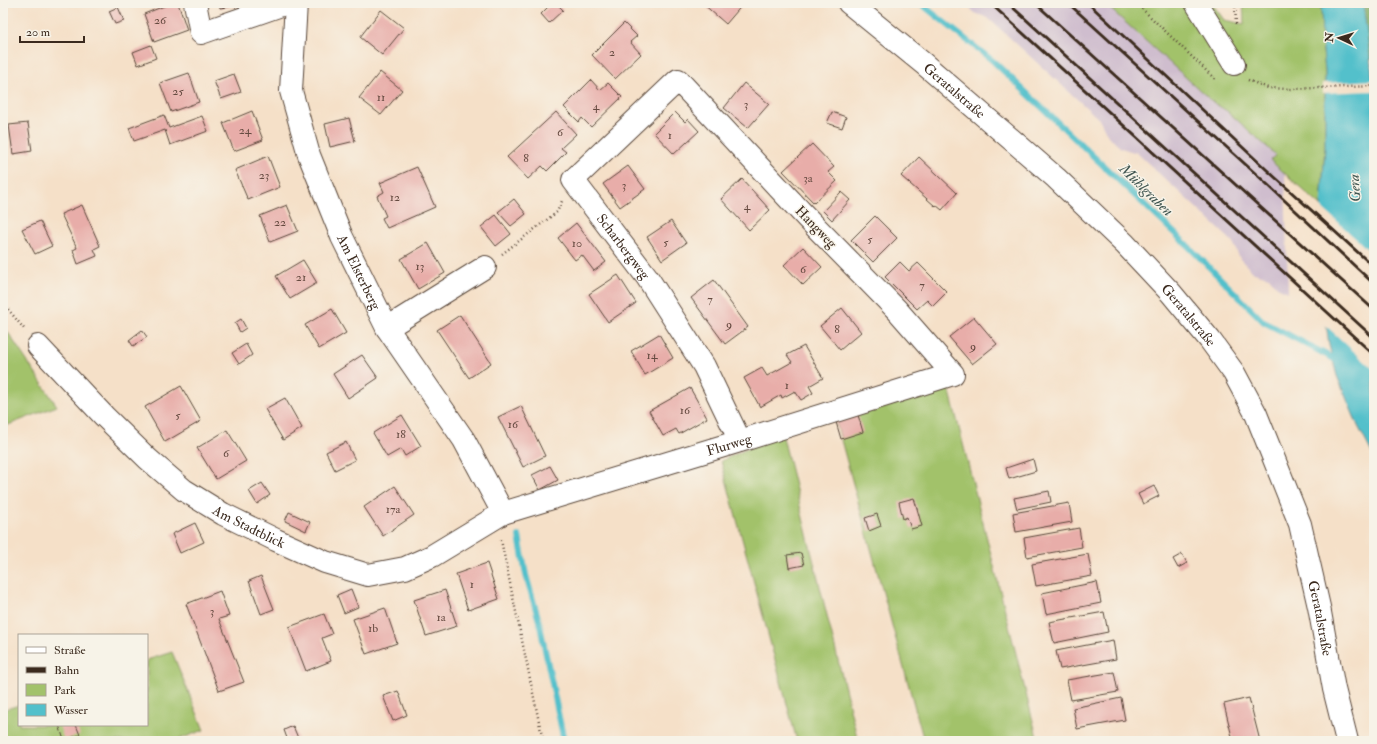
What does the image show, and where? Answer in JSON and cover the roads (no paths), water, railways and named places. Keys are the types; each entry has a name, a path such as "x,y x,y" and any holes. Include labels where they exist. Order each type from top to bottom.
{"street":[{"path":"195,3 201,33 287,3"},
{"name":"Am Elsterberg","path":"296,3 291,91 309,156 342,237 387,328 464,440 499,515"},
{"name":"Geratalstraße","path":"849,3 924,64 1056,178 1119,239 1186,311 1210,340 1234,373 1256,414 1300,524 1319,607 1334,689 1347,741"},
{"path":"1196,3 1232,74"},
{"name":"Hangweg","path":"678,80 806,217 897,310 953,374"},
{"name":"Scharbergweg","path":"678,80 573,180 647,277 704,366 740,442"},
{"path":"387,328 485,267"},
{"name":"Am Stadtblick","path":"38,346 104,416 148,459 184,490 223,514 325,562 368,575 405,568 432,556 499,515"},
{"name":"Flurweg","path":"499,515 740,442 953,374"}],"water":[{"name":"Gera","path":"1321,3 1363,3 1374,89 1374,457 1358,426 1337,376 1329,345 1323,302 1321,206 1325,148 1325,70 1322,41"}],"waterway":[{"name":"Mühlgraben","path":"920,3 993,61 1187,245 1264,322 1338,361"},
{"path":"519,536 526,575 539,621 564,741"}],"railway":[{"path":"990,3 1374,355"},
{"path":"1008,3 1374,338"},
{"path":"1035,3 1374,310"},
{"path":"1068,3 1267,184 1374,284"},
{"path":"1088,3 1267,170 1374,267"}]}
